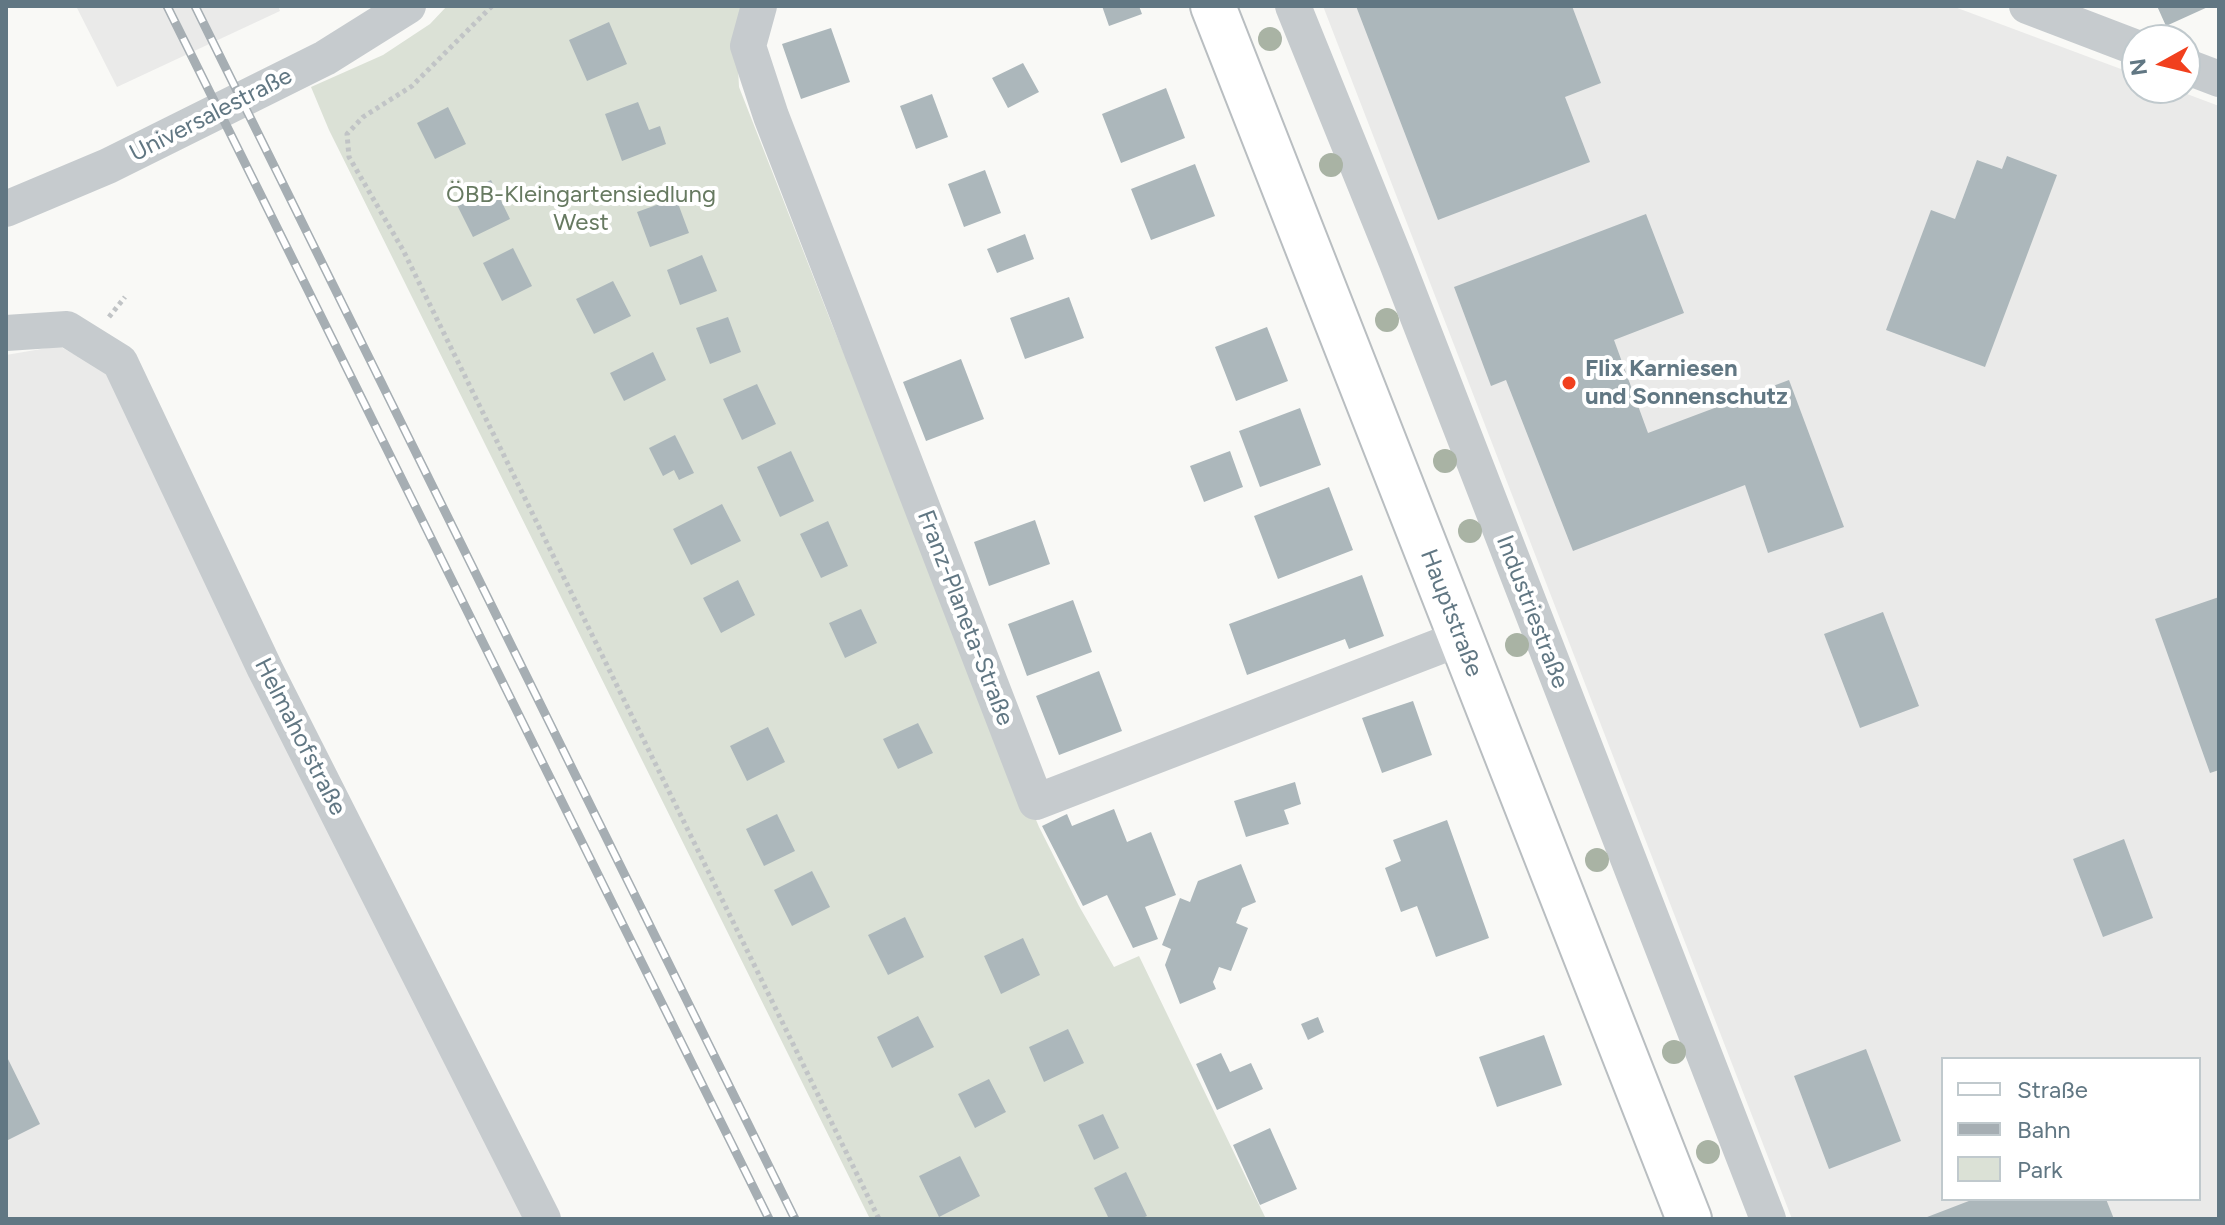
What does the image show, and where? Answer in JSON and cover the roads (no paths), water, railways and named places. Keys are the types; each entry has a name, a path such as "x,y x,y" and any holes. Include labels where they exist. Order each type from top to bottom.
{"main road":[{"name":"Hauptstraße","path":"1213,6 1689,1219"}],"street":[{"name":"Universalestraße","path":"6,209 108,166 325,58 408,6"},
{"name":"Franz-Planeta-Straße","path":"759,6 748,46 771,116 1036,802 1461,638"},
{"name":"Industriestraße","path":"1293,6 1403,278 1768,1219"},
{"path":"2027,6 2121,42"},
{"name":"Helmahofstraße","path":"6,333 67,329 120,362 265,669 543,1219"}],"railway":[{"path":"167,6 769,1219"},
{"path":"195,6 795,1219"}],"place":[{"name":"Flix Karniesen und Sonnenschutz","path":"1569,383"}],"park label":[{"name":"ÖBB-Kleingartensiedlung West","path":"581,209"}]}
